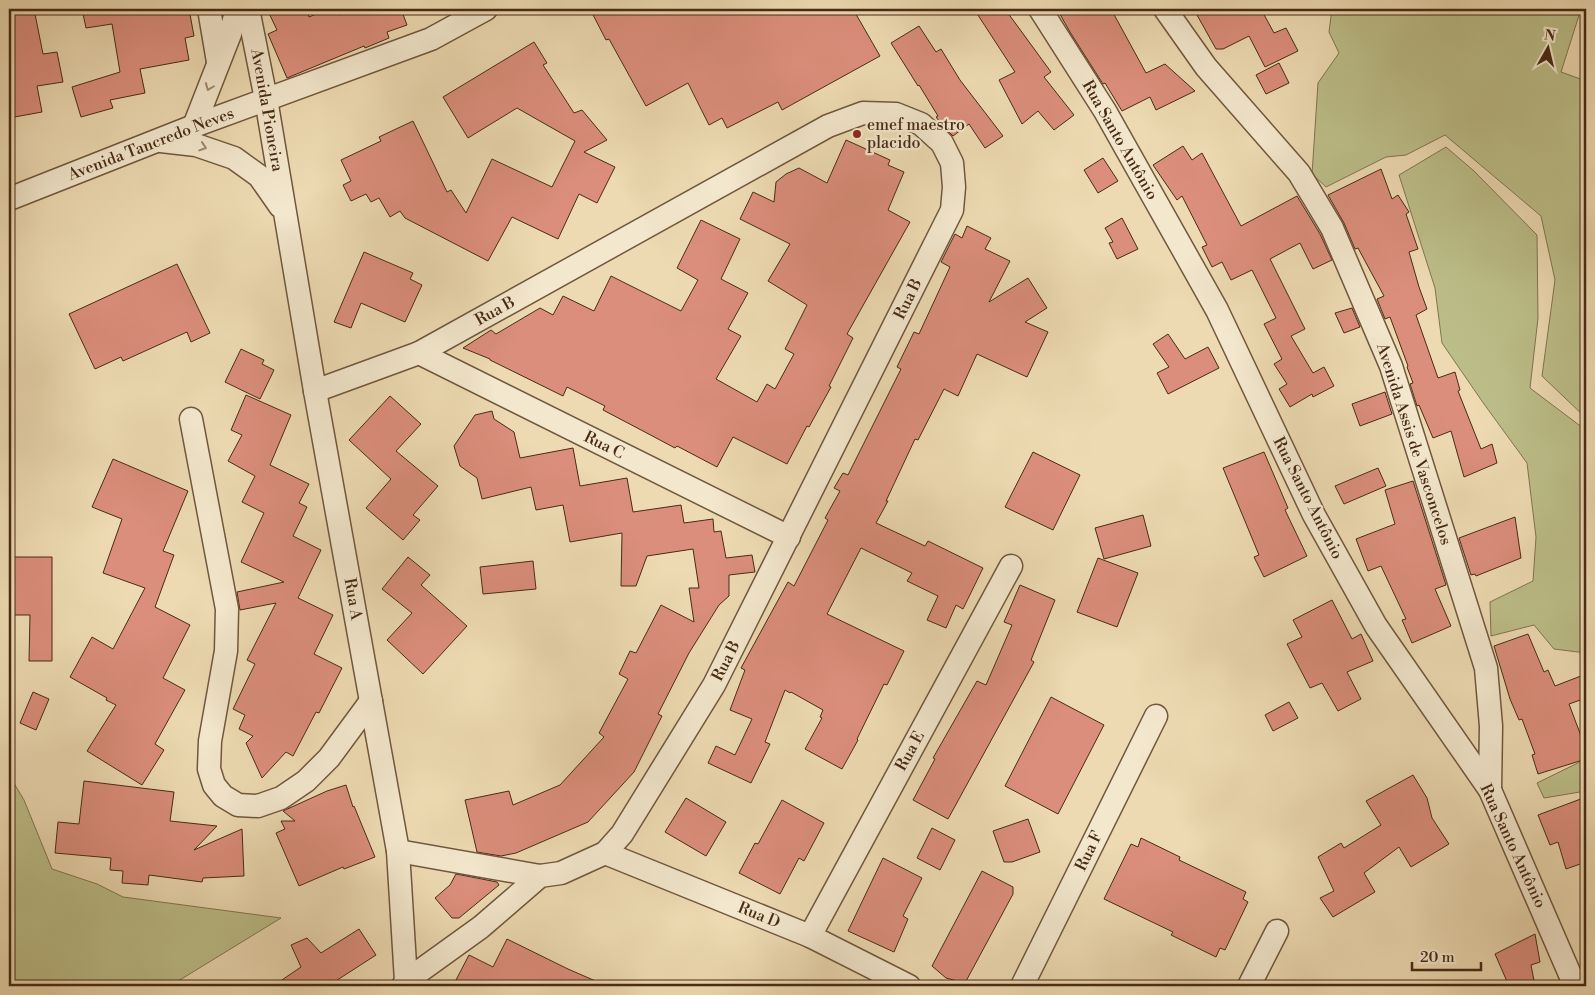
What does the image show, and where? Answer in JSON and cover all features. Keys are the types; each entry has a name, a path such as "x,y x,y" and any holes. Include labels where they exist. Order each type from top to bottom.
{"street":[{"path":"209,9 218,62"},
{"path":"194,126 230,34 237,9"},
{"name":"Avenida Pioneira","path":"248,9 266,99 284,212"},
{"name":"Avenida Tancredo Neves","path":"9,199 194,126 431,39 486,9"},
{"name":"Rua Santo Antônio","path":"1040,9 1105,111 1217,310 1314,515 1376,626 1490,790 1575,986"},
{"name":"Avenida Assis de Vasconcelos","path":"1164,9 1206,67 1299,173 1332,228 1391,366 1486,668 1491,726 1490,790"},
{"name":"Rua B","path":"315,391 418,353 828,126 863,113 896,114 921,124 942,143 952,163 954,187 952,210 714,685 622,834 605,853 562,873 540,876"},
{"path":"155,141 196,145 234,158 259,176 284,212"},
{"name":"Rua A","path":"284,212 398,851 405,984"},
{"name":"Rua C","path":"418,353 789,537"},
{"path":"191,419 227,609 226,651 210,741 209,768 214,785 223,796 238,805 258,806 281,798 306,781 329,758 371,701"},
{"name":"Rua E","path":"810,936 1011,566"},
{"name":"Rua F","path":"1022,986 1156,716"},
{"path":"398,851 540,876"},
{"name":"Rua D","path":"605,853 810,936 909,986"},
{"path":"405,984 481,927 540,876"},
{"path":"1249,986 1277,931"}],"green space":[{"path":"1332,9 1391,9 1392,11 1398,9 1581,9 1561,72 1586,81 1586,418 1542,376 1555,280 1541,216 1445,135 1406,155 1386,157 1326,187 1312,174 1318,83 1339,53 1329,32"},
{"path":"1446,147 1474,171 1537,235 1538,318 1530,388 1583,428 1586,435 1586,653 1554,649 1534,625 1491,636 1490,602 1533,581 1536,537 1527,463 1442,343 1435,288 1399,175"},
{"path":"1586,759 1586,791 1544,798 1537,783"},
{"path":"9,775 24,800 52,869 97,884 123,897 281,918 170,986 9,986"}],"building":[{"path":"9,9 34,9 43,54 57,52 63,82 37,86 42,112 9,118"},
{"path":"82,9 189,9 194,36 185,38 189,60 140,69 145,93 110,100 113,108 81,117 72,87 120,72 112,24 86,28"},
{"path":"267,9 306,9 309,17 328,9 337,9 339,15 353,9 401,9 407,25 387,32 389,38 365,48 364,46 287,78 268,34 277,30"},
{"path":"590,9 853,9 880,56 782,110 778,102 727,128 722,118 709,125 688,83 646,106 609,39 606,40"},
{"path":"974,9 1005,9 1051,72 1044,77 1074,115 1054,130 1038,111 1022,124 999,80 1015,72"},
{"path":"1057,9 1111,9 1146,73 1165,64 1195,91 1156,110 1150,97 1122,111 1105,83 1103,84"},
{"path":"1210,9 1261,9 1274,33 1286,28 1298,51 1265,67 1249,36 1223,49 1216,49 1197,15"},
{"path":"919,26 936,52 941,49 960,80 1003,136 985,148 969,124 953,136 943,126 891,43"},
{"path":"534,42 547,63 543,65 574,113 582,110 607,140 584,152 615,167 597,203 579,194 558,239 512,217 488,261 405,218 400,211 390,217 379,198 371,202 366,194 351,201 343,185 351,181 341,160 381,141 379,137 413,121 447,192 451,190 466,213 492,159 552,187 575,141 517,108 468,138 443,97"},
{"path":"1279,63 1289,83 1266,94 1256,75"},
{"path":"846,140 890,160 888,165 904,172 888,210 910,222 847,334 853,338 829,386 831,387 787,464 733,437 717,467 677,446 675,448 603,410 605,406 567,387 563,396 490,359 463,348 491,330 496,334 540,308 553,315 563,296 594,311 611,276 681,311 698,280 677,268 701,220 740,239 721,279 748,293 728,329 741,336 716,379 757,402 767,384 775,389 794,354 785,349 807,305 768,281 790,244 740,219 753,192 774,202 776,182 786,174 799,168 827,183"},
{"path":"1183,146 1192,160 1202,153 1241,226 1297,196 1320,234 1332,260 1313,269 1300,243 1270,259 1305,329 1291,336 1313,373 1324,367 1334,386 1313,397 1312,394 1290,407 1279,389 1287,384 1274,364 1282,359 1264,324 1276,318 1252,270 1231,280 1222,262 1212,267 1202,247 1207,245 1182,196 1177,200 1153,165"},
{"path":"1103,158 1118,181 1098,193 1084,170"},
{"path":"1381,169 1392,199 1398,195 1409,212 1406,214 1418,249 1409,252 1427,309 1416,315 1438,378 1455,372 1460,390 1458,391 1481,449 1492,444 1497,463 1464,477 1451,431 1433,438 1419,405 1417,406 1410,384 1413,383 1408,366 1390,317 1385,319 1377,299 1384,296 1358,248 1355,249 1344,223 1328,195"},
{"path":"1122,218 1138,249 1117,259 1109,243 1113,242 1105,228"},
{"path":"967,226 991,238 985,249 1010,261 989,302 1028,278 1047,308 1025,322 1048,332 1027,377 977,354 958,396 944,389 918,440 915,439 886,501 888,501 876,523 925,546 928,541 983,568 963,609 956,605 946,628 927,620 938,596 907,581 912,573 861,548 827,614 904,651 887,685 884,684 842,769 805,749 822,718 820,717 823,710 785,690 765,742 770,744 751,783 708,763 716,746 735,755 752,719 730,710 745,670 741,668 788,582 794,586 828,520 825,518 840,491 834,488 843,473 848,475 901,369 897,367 914,332 919,334 950,267 941,262 955,234 962,238"},
{"path":"364,252 413,273 410,279 422,285 405,322 361,303 351,328 334,322"},
{"path":"177,264 210,333 191,342 187,332 123,361 121,357 95,369 69,314"},
{"path":"1352,308 1360,327 1344,333 1335,313"},
{"path":"1168,334 1185,359 1208,347 1219,368 1168,394 1157,373 1169,367 1153,344"},
{"path":"241,349 264,360 262,364 274,370 260,399 225,382"},
{"path":"1385,392 1392,414 1360,426 1352,404"},
{"path":"246,395 291,415 270,465 309,484 299,503 307,507 293,536 321,550 298,598 333,615 314,654 342,668 319,713 316,712 293,756 286,752 262,778 246,743 253,736 239,729 245,715 233,709 255,664 247,660 276,603 240,610 237,592 284,582 241,562 264,513 242,502 255,476 228,461 242,435 231,430"},
{"path":"390,396 421,424 396,451 438,486 413,515 420,520 403,540 366,508 391,479 349,440"},
{"path":"492,411 494,419 514,432 520,458 573,448 580,486 627,478 633,512 681,505 684,523 713,519 714,532 721,531 726,558 752,555 755,572 729,575 729,596 719,605 689,653 658,714 662,716 634,772 588,822 516,853 501,856 477,852 465,800 509,791 513,805 560,785 604,737 599,733 628,679 619,674 630,651 636,653 661,605 694,622 689,588 699,588 693,549 647,556 636,586 621,586 622,533 570,542 563,505 536,510 531,487 482,499 477,478 460,466 454,446 475,415"},
{"path":"1033,452 1080,475 1053,530 1005,507"},
{"path":"1264,452 1288,508 1285,510 1307,556 1264,577 1254,557 1259,555 1223,468"},
{"path":"113,459 188,491 163,551 174,555 155,607 190,625 163,678 185,690 155,744 164,750 142,785 87,751 116,705 70,677 92,637 113,649 145,588 103,573 122,519 92,507"},
{"path":"1378,468 1386,486 1344,504 1335,486"},
{"path":"1413,481 1446,585 1435,589 1451,626 1412,643 1402,620 1406,619 1381,566 1368,571 1356,539 1395,524 1385,490"},
{"path":"1143,515 1151,546 1104,559 1095,528"},
{"path":"1515,517 1521,558 1476,576 1475,574 1471,575 1459,538"},
{"path":"9,557 52,557 52,661 29,661 30,615 9,615"},
{"path":"408,557 430,575 421,585 467,626 423,674 387,640 412,613 382,589"},
{"path":"1098,558 1138,573 1117,627 1077,612"},
{"path":"533,561 536,589 483,594 480,567"},
{"path":"1020,585 1055,600 1031,660 1034,662 948,819 913,800 935,759 933,758 977,681 986,685 1012,625 1004,622"},
{"path":"1332,600 1352,639 1361,634 1373,661 1347,672 1361,699 1338,711 1322,683 1310,688 1287,644 1302,637 1293,620"},
{"path":"1528,634 1544,672 1548,670 1555,686 1586,674 1586,698 1569,704 1584,744 1586,759 1538,774 1532,755 1535,754 1522,719 1519,720 1510,699 1494,646"},
{"path":"33,692 49,699 36,730 20,723"},
{"path":"1051,697 1104,725 1058,814 1005,786"},
{"path":"1289,702 1298,718 1273,731 1265,715"},
{"path":"1413,775 1427,798 1432,818 1449,844 1411,867 1399,847 1364,873 1375,892 1333,917 1320,898 1334,891 1318,857 1341,843 1344,848 1381,825 1366,801"},
{"path":"84,781 174,792 170,821 217,826 194,850 242,829 244,876 203,878 202,882 149,875 148,885 122,883 123,871 110,870 111,858 55,853 58,822 79,824"},
{"path":"346,785 353,807 375,857 344,869 343,867 299,886 276,833 285,829 281,821 295,821 283,811 327,791"},
{"path":"1586,797 1586,862 1566,869 1558,842 1550,845 1538,815"},
{"path":"686,798 726,822 706,856 665,832"},
{"path":"782,800 824,823 804,861 799,858 780,894 739,873 755,843 758,844"},
{"path":"1028,819 1040,852 1012,862 1004,862 993,831"},
{"path":"932,828 955,840 940,870 917,858"},
{"path":"1141,838 1180,857 1179,860 1246,892 1243,899 1248,902 1225,950 1220,948 1216,957 1171,935 1173,932 1104,899 1131,844 1138,847"},
{"path":"883,858 922,878 903,916 908,919 894,952 848,931"},
{"path":"982,871 1013,887 1013,894 965,983 946,978 932,966"},
{"path":"456,874 497,882 499,885 459,918 452,918 435,898 450,885"},
{"path":"359,929 376,955 328,986 273,986 301,967 291,945 307,938 321,953"},
{"path":"1535,934 1540,962 1531,965 1535,986 1509,986 1495,954"},
{"path":"507,939 607,986 468,986 456,980 469,955 493,967"}],"place":[{"name":"emef maestro placido","path":"857,134"}]}
